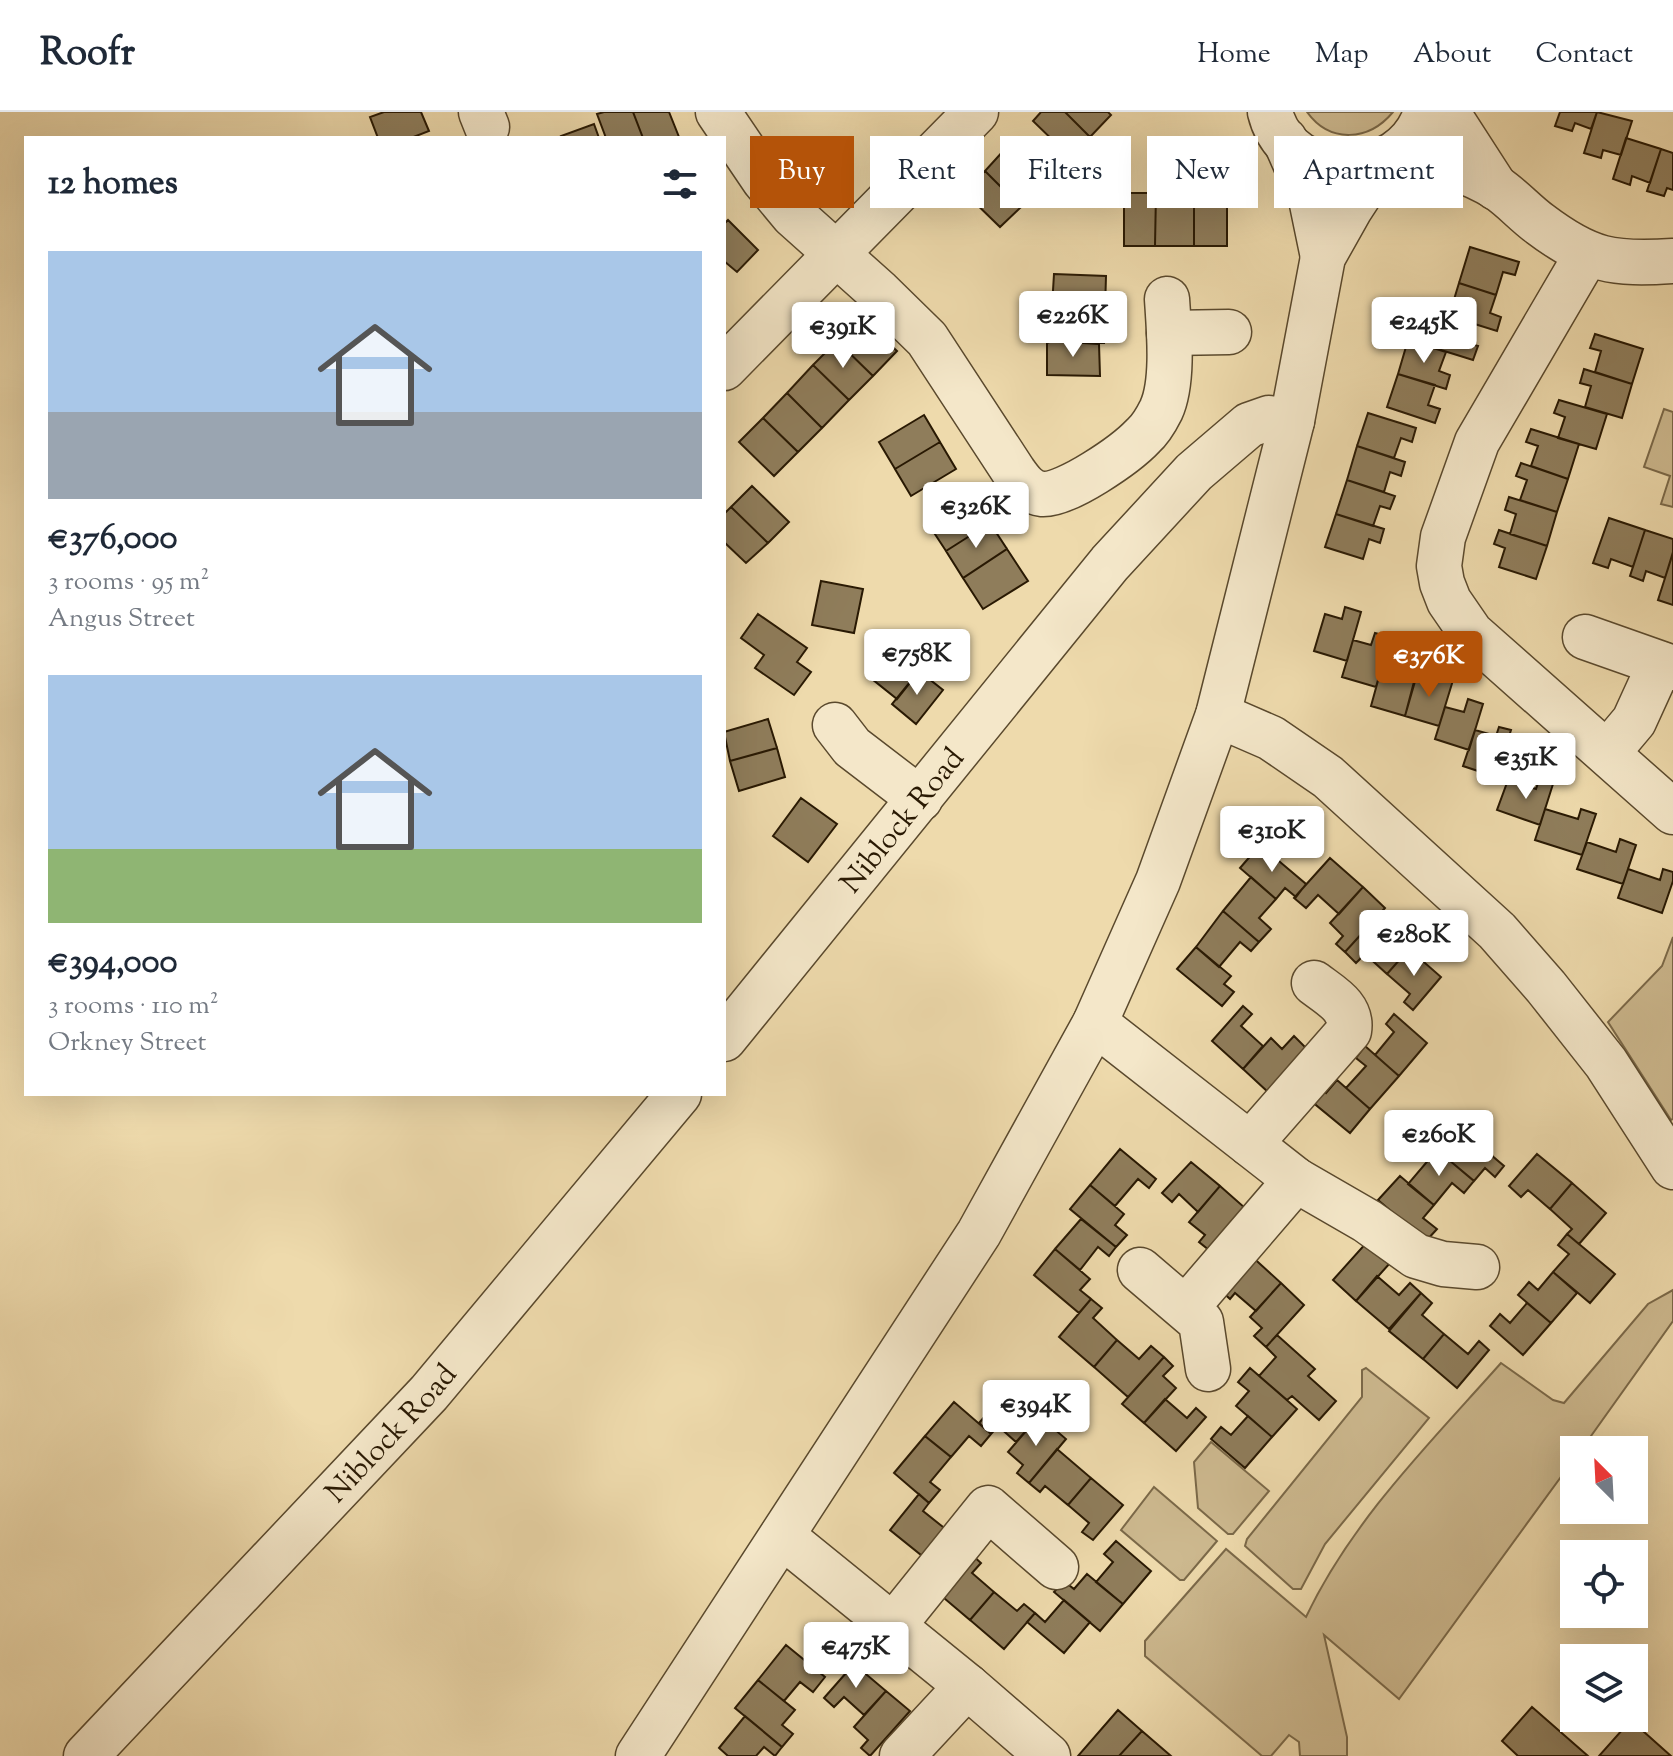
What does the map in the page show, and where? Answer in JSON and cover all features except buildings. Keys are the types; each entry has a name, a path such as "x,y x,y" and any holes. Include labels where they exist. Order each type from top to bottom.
{"street":[{"path":"718,112 764,180 793,215 927,339 1022,484 1033,492 1045,494 1059,491 1080,480 1142,438 1152,425 1162,408 1166,387 1168,316 1229,332"},
{"path":"726,366 976,112"},
{"path":"1414,136 1426,112"},
{"path":"1447,112 1496,188"},
{"path":"1278,126 1311,199 1323,257"},
{"path":"1463,173 1496,188 1539,224 1587,254 1606,261 1625,263 1673,261"},
{"path":"638,1756 979,1233 1095,1023 1158,881 1218,715 1292,421 1323,257 1351,208"},
{"path":"1587,254 1477,442 1443,537 1439,566 1449,601 1471,633 1673,812"},
{"name":"Niblock Road","path":"726,1037 1110,563 1194,472 1249,425 1269,418 1292,421"},
{"path":"1585,637 1667,666 1634,721 1608,752"},
{"path":"1218,715 1271,738 1328,777 1497,931 1606,1063 1673,1167"},
{"path":"835,725 852,747 920,799"},
{"path":"1250,1144 1349,1031 1350,1021 1345,1009 1314,983"},
{"path":"1095,1023 1296,1180 1367,1221 1416,1256 1443,1264 1477,1267"},
{"name":"Niblock Road","path":"86,1756 429,1393 677,1096"},
{"path":"1186,1308 1296,1180"},
{"path":"1140,1270 1201,1322 1208,1369"},
{"path":"893,1626 988,1508 1056,1567"},
{"path":"782,1536 1048,1756"},
{"path":"902,1756 967,1686"}],"shaded area":[{"path":"1307,112 1393,112 1373,129 1350,135 1327,130"},
{"path":"1664,409 1673,412 1673,507 1661,504 1670,476 1644,467"},
{"path":"1673,937 1671,1120 1608,1022 1662,966"},
{"path":"1673,1290 1673,1321 1591,1436 1560,1436 1560,1478 1399,1699 1324,1635 1347,1737 1347,1756 1300,1756 1299,1742 1289,1735 1271,1756 1262,1756 1145,1656 1145,1641 1226,1549 1306,1617 1369,1515 1501,1363 1553,1400 1564,1403 1648,1304"},
{"path":"1366,1368 1429,1418 1325,1544 1301,1589 1293,1589 1245,1546 1247,1539 1362,1397 1362,1370"},
{"path":"1211,1442 1269,1491 1233,1534 1228,1534 1198,1508 1194,1462"},
{"path":"1154,1487 1217,1541 1184,1580 1180,1580 1121,1530"}]}
